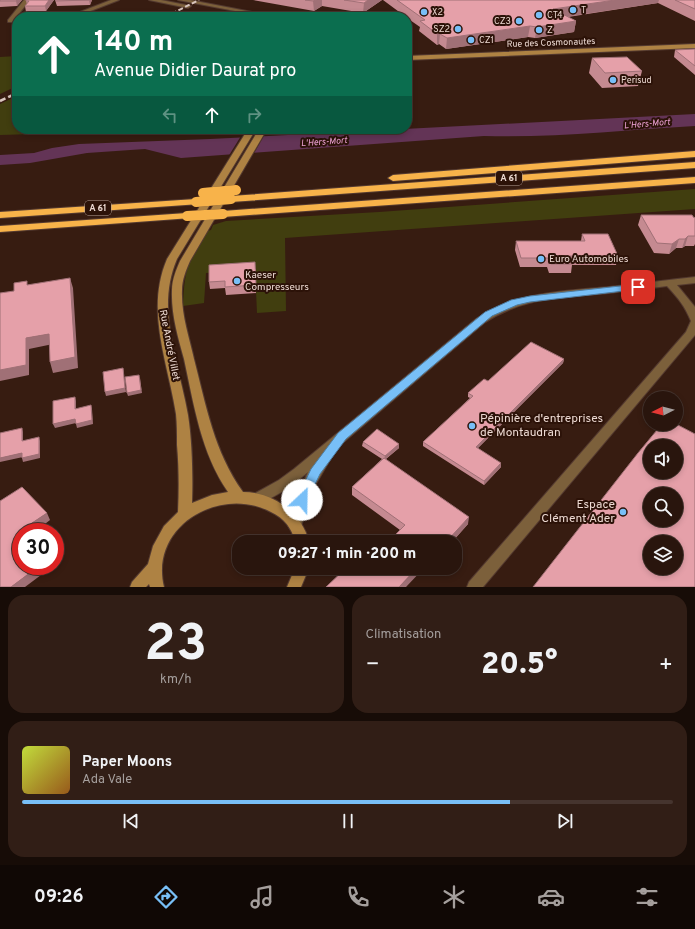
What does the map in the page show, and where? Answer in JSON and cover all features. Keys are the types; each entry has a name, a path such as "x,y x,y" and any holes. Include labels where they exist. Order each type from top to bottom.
{"highway":[{"path":"233,195 695,154"},
{"name":"A 61","path":"0,215 50,212 233,195 695,165"},
{"name":"A 61","path":"0,230 695,179"}],"main road":[{"name":"Rue des Cosmonautes","path":"412,58 695,46"},
{"name":"Rue André Villet","path":"185,514 186,485 182,416 163,322 161,307 162,288 172,259 249,134"},
{"name":"Rue André Villet","path":"238,496 225,477 202,417 181,328 177,296 181,271 185,261 260,134"},
{"path":"157,587 154,567 157,552 163,538 173,525 185,514 211,501 224,497 238,496 257,499 272,504 285,513 295,525 299,535"},
{"path":"137,587 154,567"},
{"path":"294,587 299,575"}],"street":[{"path":"16,12 27,0"},
{"path":"84,12 116,0"},
{"path":"152,0 218,12"},
{"path":"181,0 247,12"},
{"path":"257,499 284,484 480,321 499,308 514,302 542,297 695,280"},
{"path":"474,587 691,333 695,322 694,314 669,284"},
{"path":"295,525 304,494 315,472 342,436"}],"shaded area":[{"path":"12,56 12,88 0,94 0,57"},
{"path":"12,98 12,134 35,134 0,135 0,104"},
{"path":"695,189 695,209 285,238 286,311 257,313 255,269 206,273 204,303 183,306 184,285 188,267 195,249 207,231 211,230 213,225 226,221 379,212"}],"water":[{"name":"L'Hers-Mort","path":"695,114 695,126 563,135 484,136 181,158 145,149 87,153 30,163 0,165 0,155 34,153 52,148 79,144 307,134 412,134 412,129"}],"pier":[{"path":"265,134 253,155 228,157 241,136"}],"building":[{"path":"0,0 17,0 0,1"},
{"path":"26,0 49,0 45,6 25,6 29,1"},
{"path":"55,0 89,0 56,1"},
{"path":"344,0 368,0 364,3"},
{"path":"397,0 615,0 553,9 576,21 447,38 437,34 420,21 425,20"},
{"path":"675,0 695,0 695,9"},
{"path":"695,49 695,66 675,50"},
{"path":"627,57 642,71 605,73 592,58"},
{"path":"641,215 692,215 694,218 695,217 695,236 688,236 685,239 679,239 672,244 657,243"},
{"path":"582,234 608,234 618,256 570,256 573,264 551,264 548,258 521,258 516,241 585,241"},
{"path":"255,262 256,285 225,287 225,281 209,282 209,265"},
{"path":"70,278 75,357 50,362 49,334 26,338 26,365 0,370 0,293 14,291 14,283 27,281 27,285"},
{"name":"Pépinière d'entreprises de Montaudran","path":"531,342 564,359 476,447 501,463 484,481 423,442 473,396 468,393 484,379 488,381"},
{"path":"123,368 125,388 105,392 103,372"},
{"path":"139,375 141,390 127,393 125,377"},
{"path":"75,397 75,409 91,405 92,420 76,424 75,419 53,424 53,401"},
{"path":"22,428 22,441 39,437 39,454 22,458 22,453 0,458 0,433"},
{"name":"Espace Clément Ader","path":"683,428 695,434 695,587 533,587 643,447 643,479 683,479 683,439 650,439 656,431 683,431"},
{"path":"377,429 399,444 385,456 363,442"},
{"path":"384,458 469,517 452,535 395,535 405,525 352,487"},
{"path":"22,487 47,513 32,523 12,523 12,575 27,575 11,587 0,587 0,501"},
{"path":"339,575 410,575 399,587 326,587"}],"railway":[{"path":"175,12 199,0"},
{"path":"0,101 12,95"}],"place":[{"name":"T","path":"573,10"},
{"name":"X2","path":"424,12"},
{"name":"CT4","path":"539,15"},
{"name":"CZ3","path":"519,21"},
{"name":"SZ2","path":"458,29"},
{"name":"Z","path":"539,30"},
{"name":"CZ1","path":"471,40"},
{"name":"Perisud","path":"613,80"},
{"name":"Euro Automobiles","path":"541,259"},
{"name":"Kaeser Compresseurs","path":"237,281"},
{"name":"Pépinière d'entreprises de Montaudran","path":"472,426"},
{"name":"Espace Clément Ader","path":"623,512"}],"route":[{"path":"302,500 315,472 342,436 488,314 514,302 530,299 638,287"}]}
